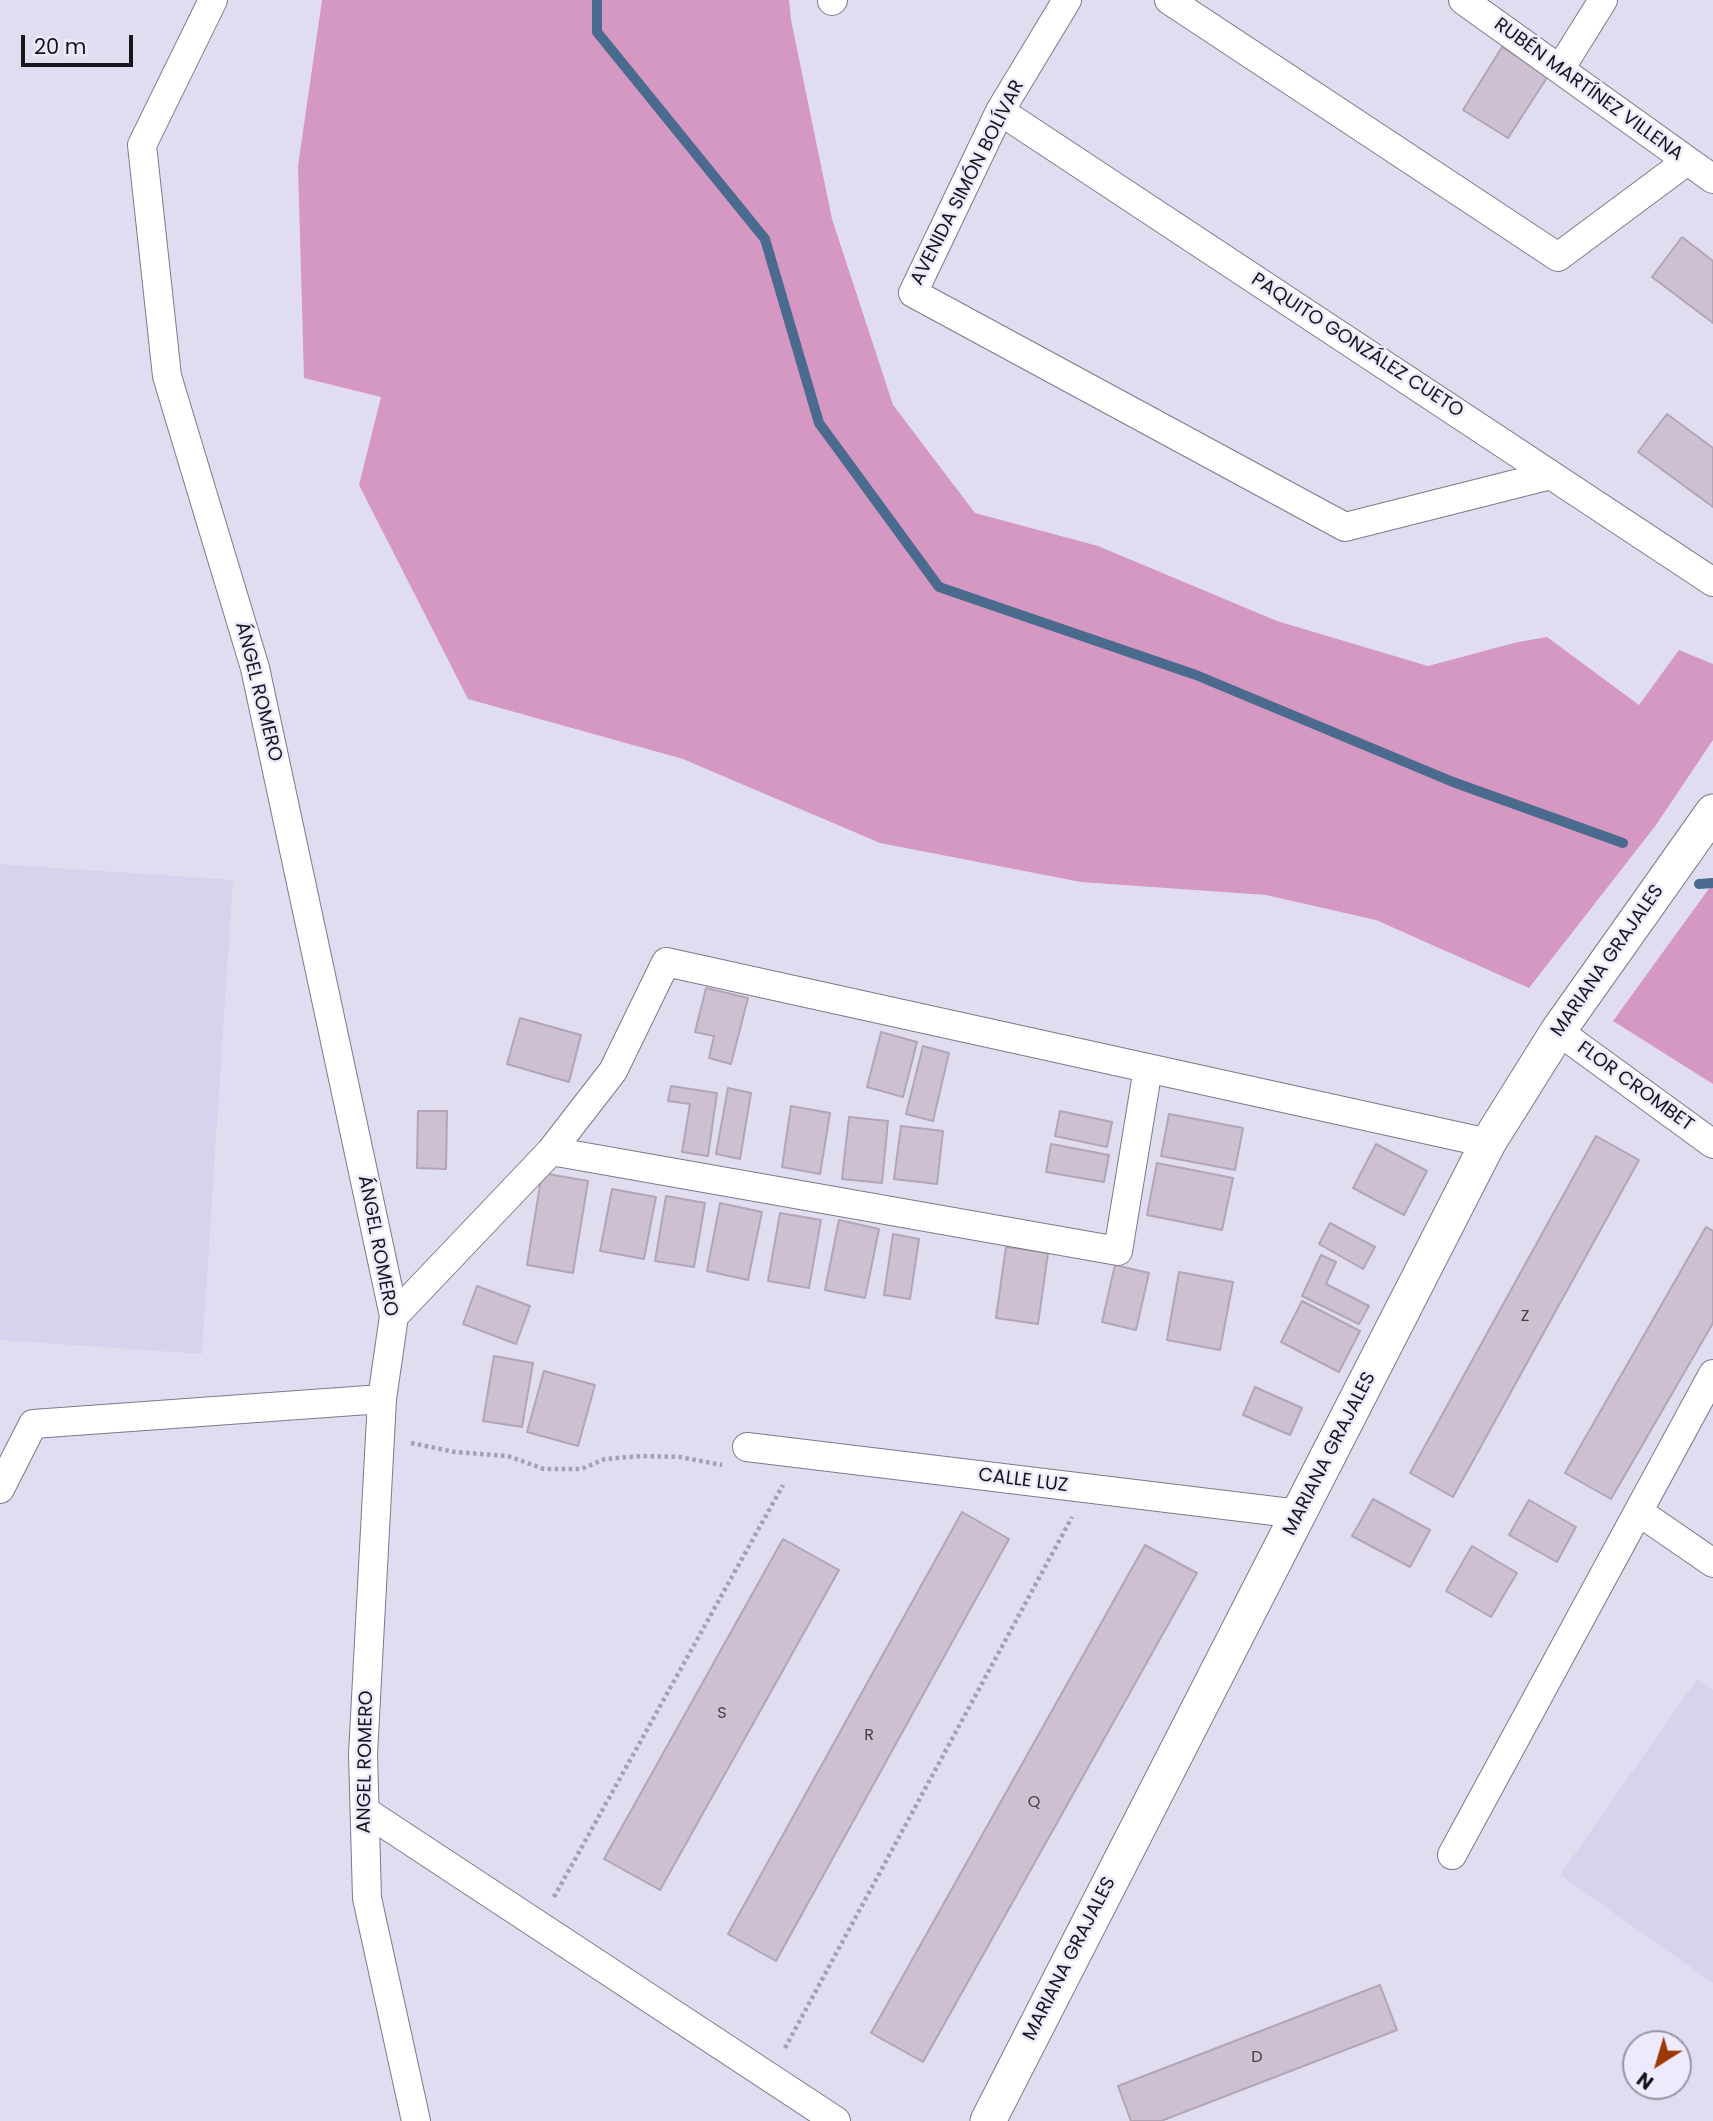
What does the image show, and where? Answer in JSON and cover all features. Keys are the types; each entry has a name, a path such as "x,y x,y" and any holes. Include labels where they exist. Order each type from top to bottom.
{"street":[{"name":"ÁNGEL ROMERO","path":"212,0 142,145 167,376 255,668 394,1316 383,1399"},
{"name":"AVENIDA SIMÓN BOLÍVAR","path":"1067,0 1000,111 913,293 1345,527 1551,475"},
{"path":"1169,0 1558,257 1687,160"},
{"name":"RUBÉN MARTÍNEZ VILLENA","path":"1463,0 1713,179"},
{"path":"1560,69 1603,0"},
{"name":"PAQUITO GONZÁLEZ CUETO","path":"1000,111 1713,582"},
{"name":"MARIANA GRAJALES","path":"988,2121 1488,1143 1558,1031 1713,813"},
{"path":"394,1316 551,1151 613,1071 666,962 1488,1143"},
{"name":"FLOR CROMBET","path":"1558,1031 1713,1144"},
{"path":"551,1151 1118,1251 1149,1068"},
{"path":"1452,1855 1713,1374"},
{"path":"0,1489 33,1424 383,1399"},
{"name":"ANGEL ROMERO","path":"383,1399 363,1754 367,1898 416,2121"},
{"name":"CALLE LUZ","path":"747,1447 1299,1514"},
{"path":"1639,1512 1713,1563"},
{"path":"365,1811 836,2121"}],"path":[{"path":"380,1442 418,1444 455,1452 508,1456 544,1469 581,1469 605,1460 642,1456 680,1457 733,1467 747,1447"},
{"path":"538,1925 800,1454"},
{"path":"769,2077 1088,1488"}],"shaded area":[{"path":"322,0 789,0 832,219 893,405 975,513 1098,546 1277,621 1428,666 1547,637 1639,705 1679,650 1713,664 1713,740 1656,825 1529,988 1376,920 1266,895 1081,882 880,843 683,759 468,699 359,485 381,397 304,378 298,166"},
{"path":"0,864 233,880 202,1354 0,1340"},
{"path":"1713,883 1713,1084 1613,1021"},
{"path":"1697,1679 1713,1690 1713,1983 1560,1875"}],"building":[{"path":"1502,47 1548,76 1508,138 1463,110"},
{"path":"1682,237 1713,261 1713,323 1652,277"},
{"path":"1667,414 1713,448 1713,507 1638,452"},
{"path":"706,988 748,998 731,1064 709,1058 714,1036 695,1032"},
{"path":"520,1018 581,1035 569,1082 507,1064"},
{"path":"881,1032 917,1042 903,1097 867,1087"},
{"path":"923,1046 949,1053 933,1121 906,1114"},
{"path":"671,1086 717,1093 708,1156 682,1152 690,1104 668,1101"},
{"path":"728,1088 751,1093 740,1159 716,1154"},
{"path":"791,1106 830,1113 820,1174 782,1167"},
{"path":"418,1111 447,1111 446,1169 417,1168"},
{"path":"1060,1111 1112,1122 1107,1147 1055,1136"},
{"path":"1169,1114 1243,1128 1235,1170 1161,1156"},
{"path":"849,1117 888,1121 882,1183 842,1179"},
{"path":"901,1126 943,1131 937,1184 894,1179"},
{"path":"1596,1136 1639,1160 1453,1497 1410,1473"},
{"path":"1051,1144 1109,1155 1104,1182 1046,1172"},
{"path":"1376,1144 1427,1171 1404,1215 1353,1188"},
{"path":"1157,1163 1233,1178 1222,1230 1147,1215"},
{"path":"542,1173 588,1181 573,1273 527,1265"},
{"path":"612,1189 656,1197 644,1259 600,1251"},
{"path":"666,1196 705,1203 694,1267 655,1261"},
{"path":"720,1203 762,1212 748,1280 707,1271"},
{"path":"780,1213 821,1220 809,1288 768,1281"},
{"path":"839,1220 879,1229 865,1298 825,1290"},
{"path":"1330,1223 1375,1247 1363,1269 1319,1244"},
{"path":"1706,1227 1713,1231 1713,1323 1611,1499 1565,1473"},
{"path":"893,1234 919,1239 910,1299 884,1295"},
{"path":"1006,1247 1048,1253 1038,1324 996,1318"},
{"path":"1321,1255 1336,1262 1326,1284 1369,1306 1359,1324 1302,1296"},
{"path":"1115,1265 1149,1273 1136,1330 1102,1322"},
{"path":"1179,1272 1233,1282 1220,1350 1167,1340"},
{"path":"477,1286 530,1306 516,1344 463,1324"},
{"path":"1302,1301 1360,1331 1339,1372 1281,1342"},
{"path":"494,1356 533,1363 522,1427 483,1421"},
{"path":"544,1371 595,1385 578,1446 527,1432"},
{"path":"1255,1387 1302,1408 1290,1435 1243,1415"},
{"path":"1373,1499 1430,1530 1410,1567 1352,1536"},
{"path":"1529,1500 1576,1527 1557,1562 1509,1535"},
{"path":"962,1512 1009,1539 776,1961 728,1934"},
{"path":"783,1539 839,1570 660,1890 604,1859"},
{"path":"1145,1545 1197,1573 923,2062 871,2033"},
{"path":"1472,1546 1517,1573 1491,1617 1446,1591"},
{"path":"1380,1985 1397,2030 1161,2121 1131,2121 1118,2086"}],"waterway":[{"path":"597,0 597,32 765,239 819,423 939,587 1196,675 1453,782 1623,843"},
{"path":"1699,884 1713,883"}]}
